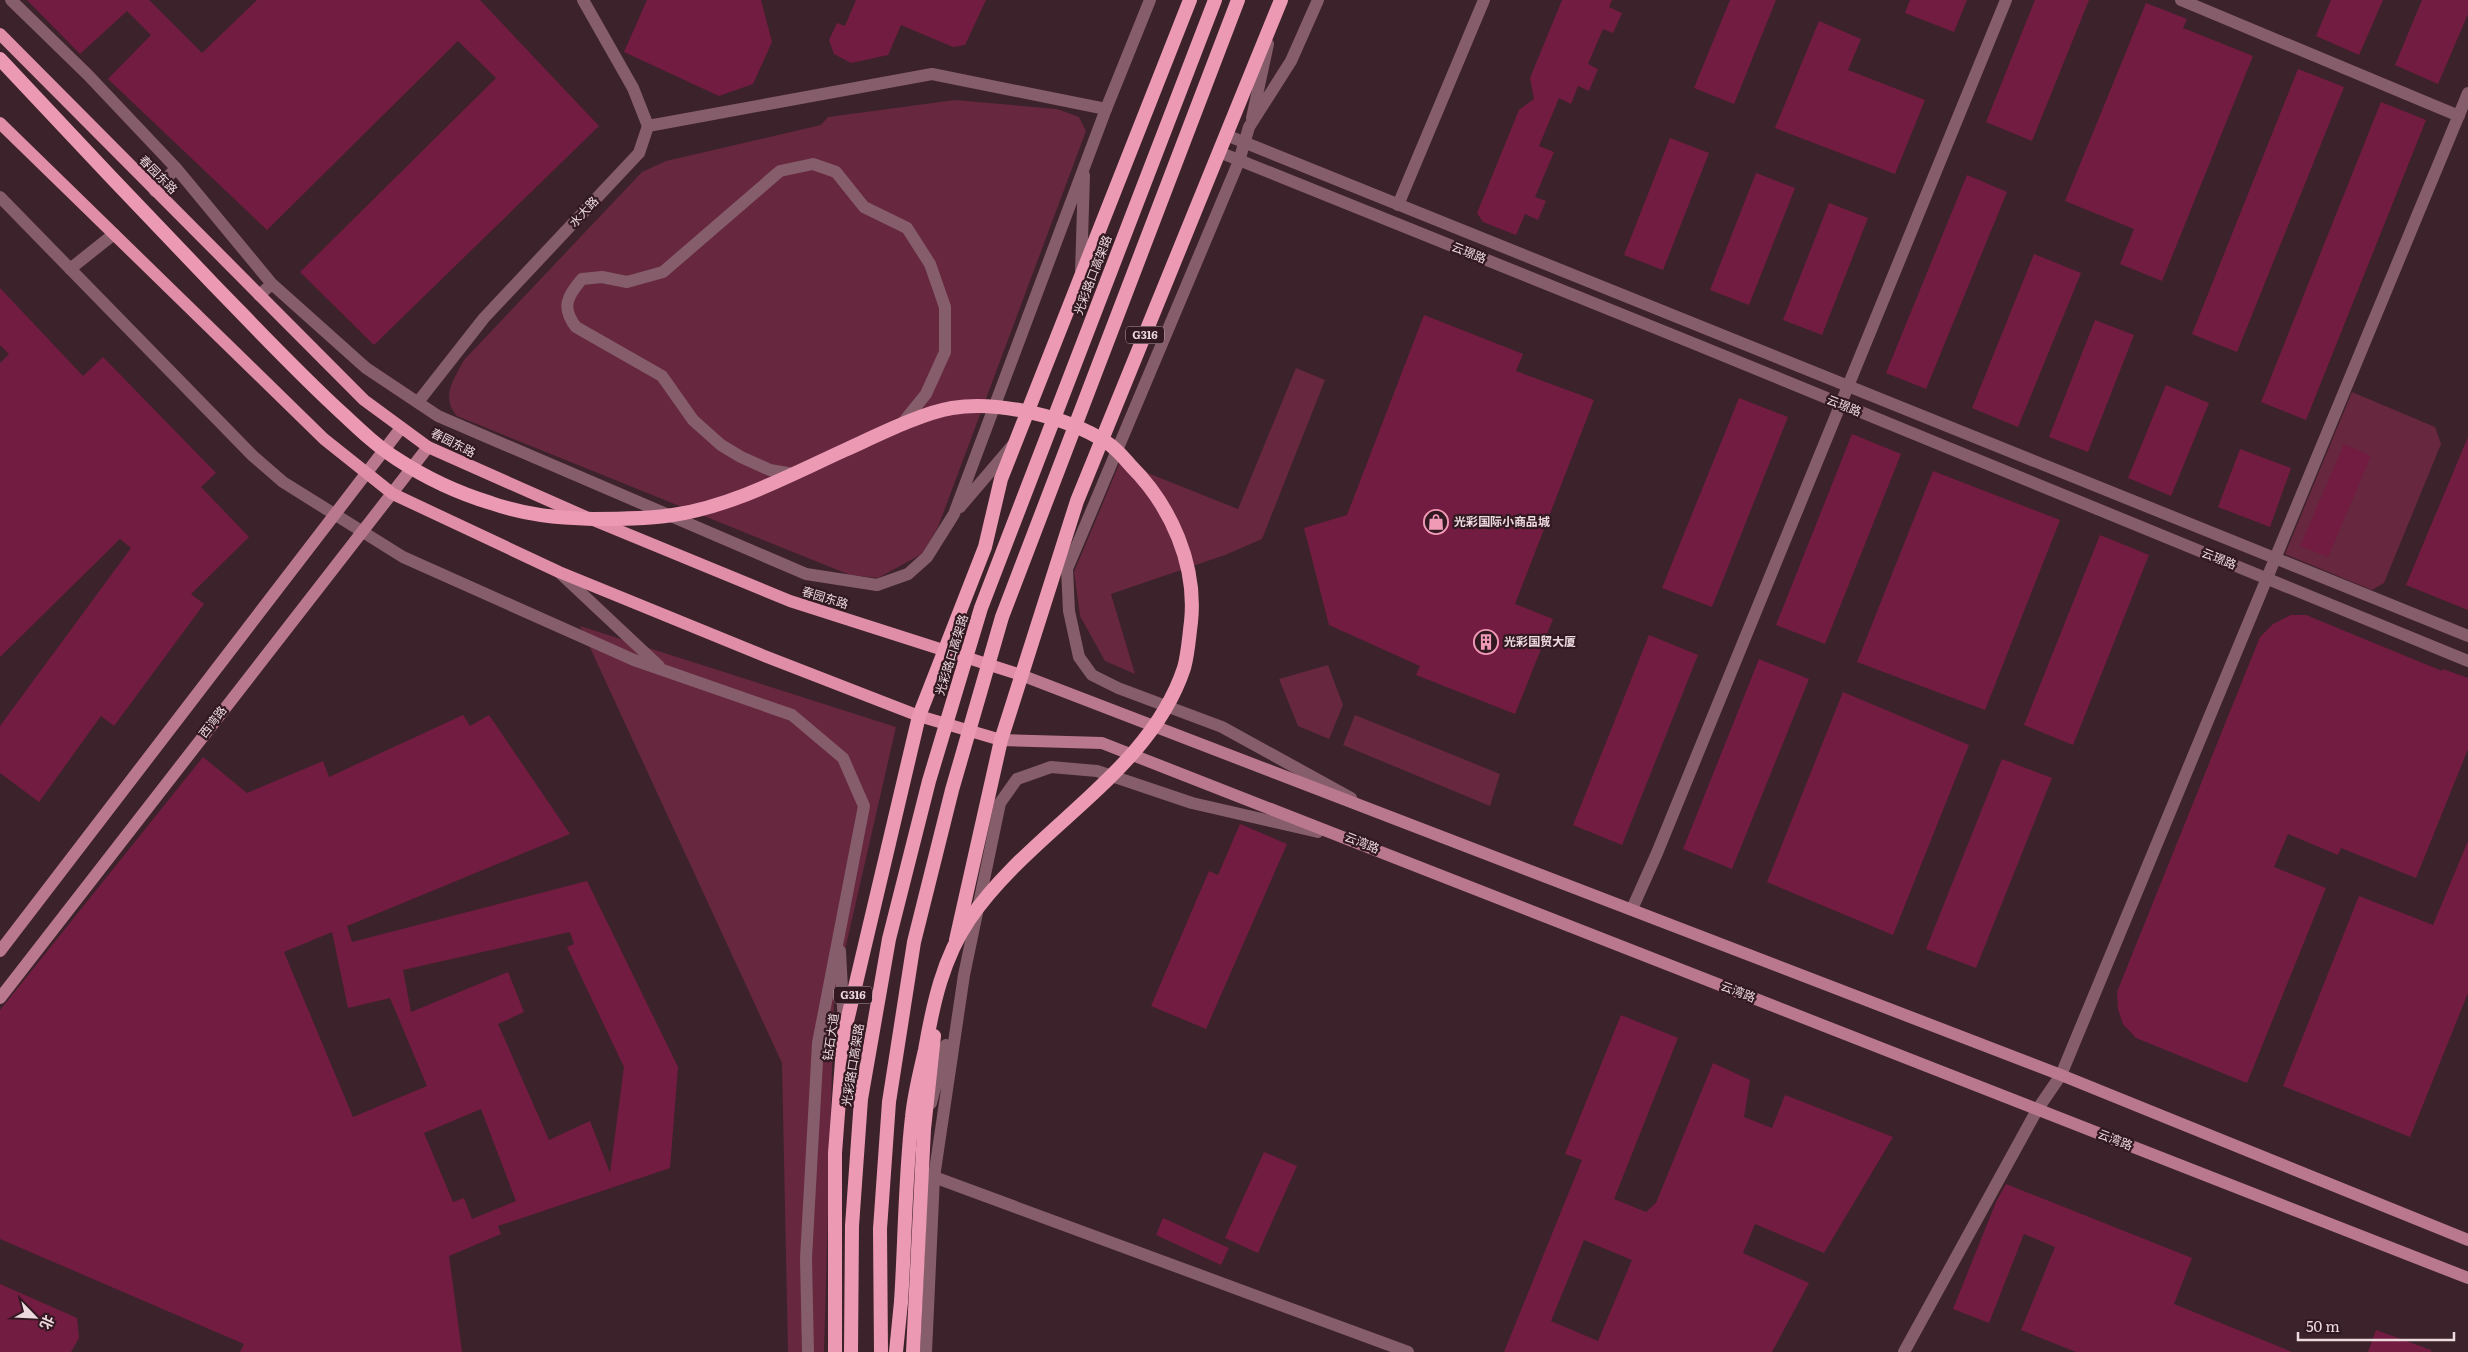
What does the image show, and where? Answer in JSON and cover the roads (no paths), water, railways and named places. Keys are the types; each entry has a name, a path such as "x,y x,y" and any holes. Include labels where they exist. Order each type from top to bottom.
{"highway":[{"name":"G316","path":"943,649 985,547 1001,480 1190,0"},
{"name":"光彩路口高架路","path":"851,1352 852,1226 862,1099 889,939 929,781 981,608 1215,0"},
{"path":"881,1352 880,1229 889,1102 914,942 979,692 1002,617 1238,0"},
{"name":"G316","path":"913,1352 924,1129 932,1042 1001,740 1077,501 1281,0"},
{"path":"0,59 139,207 331,403 372,441 395,458 428,477 471,496 519,512 554,518 637,519 679,514 741,496 945,408 984,404 1020,410 1065,423 1109,443 1145,479 1169,517 1185,554 1190,580 1192,615 1184,666 1162,712 1141,744 1118,769 1069,813 1001,881 968,921 946,962 932,1013 912,1116 901,1302 896,1352"},
{"name":"钻石大道","path":"835,1352 835,1153 844,1034 919,716 943,649"}],"main road":[{"name":"春园东路","path":"0,34 155,192 364,400 428,447 519,489 790,601 1021,675"},
{"path":"0,123 324,439 393,494 559,572 762,655 919,716 1001,740"},
{"path":"0,950 336,516 401,428"},
{"name":"西湾路","path":"0,998 360,531 393,494 428,447"},
{"path":"1021,675 1369,807 2061,1075 2468,1240"},
{"name":"云湾路","path":"1001,740 1102,743 1355,840 2468,1278"}],"street":[{"path":"11,0 88,75 176,168 272,284 366,368 438,416 806,574 877,585 908,574 927,558 954,514 1017,440"},
{"path":"583,0 633,88 648,126 932,74 1106,109"},
{"path":"954,514 1106,109 1150,0"},
{"path":"1250,127 1291,61 1318,0"},
{"path":"1398,205 1484,0"},
{"path":"1632,909 1657,853 2006,0"},
{"path":"2181,0 2459,116"},
{"path":"1272,22 1250,127 1239,161 1067,569 1069,611 1079,657 1092,675 1118,688 1222,727 1369,807"},
{"path":"1904,1352 2037,1110 2061,1075 2468,93"},
{"name":"水大路","path":"418,402 484,318 640,153 648,126"},
{"name":"云璟路","path":"1226,135 2468,636"},
{"name":"云璟路","path":"1219,152 2468,661"},
{"path":"793,474 770,470 740,457 721,445 694,420 662,376 576,327 570,319 567,306 569,294 582,279 602,277 627,282 663,272 780,172 813,164 836,172 864,207 907,228 930,264 945,307 945,352 926,394 900,427"},
{"path":"1081,277 1085,165"},
{"path":"155,192 176,168"},
{"path":"0,197 253,456 283,482 403,557 634,660 792,715 843,758 864,806 818,1043 806,1258 808,1352"},
{"path":"70,269 114,234"},
{"path":"258,295 272,284"},
{"path":"559,572 663,670"},
{"path":"924,1129 964,975 1000,803 1017,779 1052,766 1097,771 1192,803 1355,840"},
{"path":"839,929 844,1034"},
{"path":"926,1352 934,1177 964,975"},
{"path":"934,1177 1408,1352"}],"place":[{"name":"光彩国际小商品城","path":"1436,522"},
{"name":"光彩国贸大厦","path":"1486,642"}]}
